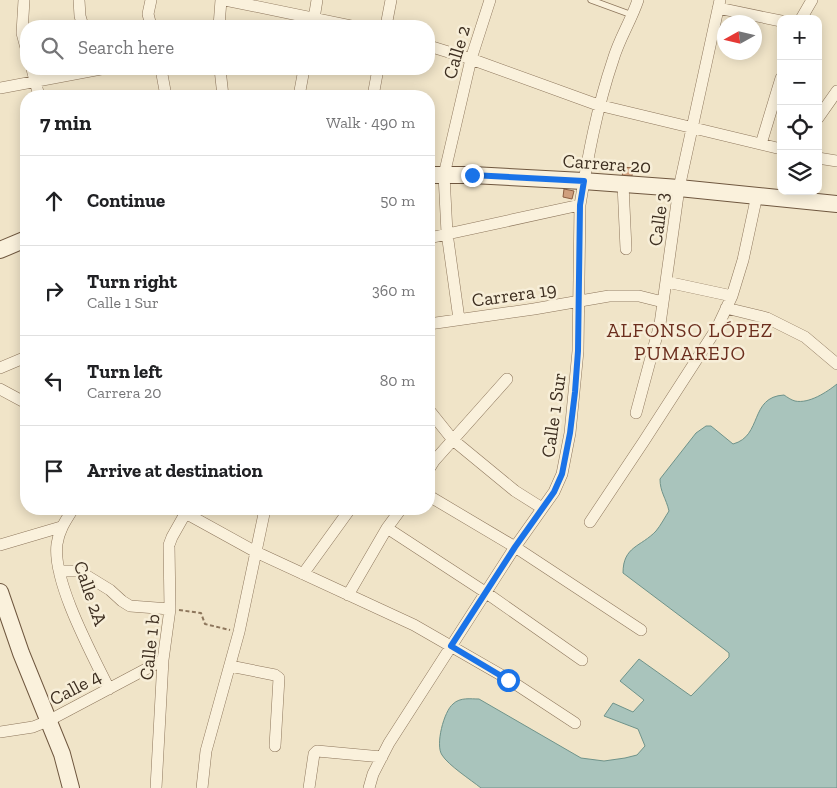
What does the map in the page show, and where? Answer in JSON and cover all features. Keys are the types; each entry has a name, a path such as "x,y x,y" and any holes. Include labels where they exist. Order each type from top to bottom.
{"street":[{"path":"23,20 24,0"},
{"path":"79,0 81,20"},
{"path":"150,20 148,14 151,0"},
{"path":"219,20 223,0 260,3 308,20"},
{"path":"314,20 318,0"},
{"path":"387,20 391,0"},
{"name":"Calle 2","path":"459,319 447,233 436,175 470,59 490,0"},
{"path":"803,15 812,0"},
{"path":"719,4 777,20"},
{"name":"Calle 3","path":"636,413 660,324 679,188 719,4"},
{"name":"Calle 1 Sur","path":"369,788 373,774 382,757 416,700 485,592 554,492 562,474 570,433 578,351 580,205 598,105 613,57 634,6"},
{"path":"435,48 598,105 777,148"},
{"path":"34,75 37,90"},
{"path":"0,88 67,75"},
{"path":"162,75 165,90"},
{"path":"221,75 223,90"},
{"path":"300,90 303,75"},
{"path":"374,90 377,75"},
{"path":"822,112 837,90"},
{"path":"761,144 777,91"},
{"path":"822,158 837,160"},
{"name":"Carrera 20","path":"436,175 584,181 757,195 777,194"},
{"path":"623,184 626,249"},
{"path":"590,522 717,328 732,296 743,260 757,195"},
{"name":"Carrera 20","path":"788,195 837,204"},
{"path":"435,236 580,205"},
{"path":"0,250 20,242"},
{"path":"667,282 732,296"},
{"name":"Carrera 19","path":"435,323 609,296 639,296 663,302"},
{"path":"726,308 767,318 790,329 804,337 837,364"},
{"path":"0,368 20,360"},
{"path":"435,457 453,440 507,379"},
{"path":"0,388 20,400"},
{"path":"435,418 453,440 515,491 542,508"},
{"path":"435,500 515,547 641,630"},
{"name":"Calle 2A","path":"69,515 61,527 56,545 59,571 73,614 109,688"},
{"name":"Calle 1 b","path":"156,788 163,660 170,609 169,546 180,515"},
{"path":"188,515 256,552 414,625 508,680 575,723"},
{"path":"202,788 206,751 240,632 264,515"},
{"path":"303,574 346,515"},
{"path":"348,595 397,515"},
{"path":"0,544 61,527"},
{"path":"387,528 485,592 582,660"},
{"path":"59,571 79,571 110,590 122,602 130,606 170,609"},
{"path":"0,592 21,653 62,754 71,786"},
{"name":"Calle 4","path":"0,732 33,727 48,721 163,660"},
{"path":"230,666 275,675 279,678 275,746"},
{"path":"309,788 314,754 317,750 382,757"}],"lane":[{"path":"592,0 634,6"}],"path":[{"path":"170,609 201,613 205,624 240,632"}],"water":[{"path":"837,384 837,788 481,788 445,759 440,750 442,728 450,708 462,699 479,699 581,758 604,761 637,755 645,746 638,729 604,716 613,703 633,712 644,700 620,681 639,659 691,696 729,657 729,653 724,649 623,573 626,557 629,552 656,531 669,511 660,479 696,433 706,426 711,426 733,444 742,440 749,433 760,409 765,402 773,397 784,395 795,401 806,401 823,394"}],"building":[{"path":"623,167 633,168 632,176 622,179"},
{"path":"564,189 574,191 572,199 563,197"}],"district":[{"name":"ALFONSO LÓPEZ PUMAREJO","path":"690,342"}],"route":[{"path":"472,175 584,181 580,205 578,351 575,392 562,474 554,492 515,547 451,646 508,680"}]}
